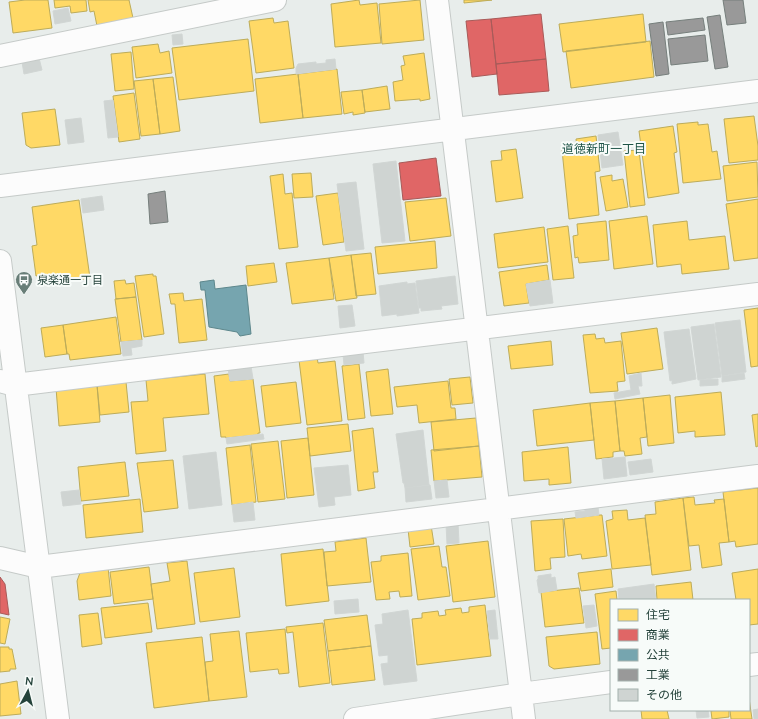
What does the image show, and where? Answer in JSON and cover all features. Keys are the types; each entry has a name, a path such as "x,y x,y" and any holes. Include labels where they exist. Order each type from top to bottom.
{"street":[{"path":"0,56 275,0"},
{"path":"437,0 524,719"},
{"path":"0,186 758,91"},
{"path":"0,261 7,383 39,567 58,719"},
{"path":"7,383 758,294"},
{"path":"0,558 39,567 758,476"},
{"path":"355,719 610,682"}],"building: 住宅":[{"path":"48,0 52,28 13,33 9,2"},
{"path":"54,0 86,0 87,11 71,13 70,6 55,8"},
{"path":"88,0 129,0 133,18 97,26 94,11 90,12"},
{"path":"359,0 360,5 377,3 381,43 335,47 331,4"},
{"path":"420,0 424,40 382,44 379,4"},
{"path":"464,0 492,0 464,3"},
{"path":"643,14 646,42 563,52 559,24"},
{"path":"273,18 274,23 288,21 294,68 256,73 249,21"},
{"path":"248,39 254,91 179,100 172,48"},
{"path":"650,41 654,77 571,88 566,51"},
{"path":"158,44 160,53 169,51 172,73 136,78 132,47"},
{"path":"131,52 134,89 115,91 111,54"},
{"path":"424,53 430,99 420,101 420,99 395,101 393,82 403,80 401,66 405,65 403,56"},
{"path":"337,69 342,114 303,118 298,74"},
{"path":"298,74 303,118 260,123 255,79"},
{"path":"173,77 180,131 160,134 153,79"},
{"path":"153,79 160,134 141,136 134,81"},
{"path":"387,86 390,109 365,112 362,90"},
{"path":"362,90 365,113 353,115 353,112 344,114 341,92"},
{"path":"134,93 140,139 119,142 113,96"},
{"path":"55,109 60,145 31,148 26,145 22,113"},
{"path":"754,116 758,146 758,160 729,163 724,119"},
{"path":"698,122 698,125 708,124 712,152 717,151 721,179 683,183 677,124"},
{"path":"673,126 677,152 674,153 679,193 648,198 639,131"},
{"path":"596,136 600,171 595,172 599,215 569,219 562,150 577,149 576,139"},
{"path":"516,149 523,198 496,202 491,161 502,160 501,151"},
{"path":"639,150 645,205 630,207 624,151"},
{"path":"757,162 758,197 727,201 723,166"},
{"path":"311,173 313,197 294,198 292,174"},
{"path":"283,174 285,194 292,193 298,247 279,249 270,176"},
{"path":"612,175 612,181 623,179 628,207 606,211 600,177"},
{"path":"338,193 344,242 323,245 316,196"},
{"path":"446,198 451,236 410,241 405,202"},
{"path":"758,199 758,258 734,261 726,204"},
{"path":"79,200 90,278 44,285 43,274 36,276 32,246 37,245 32,207"},
{"path":"647,216 653,264 614,269 609,221"},
{"path":"606,221 609,260 579,263 578,257 575,258 573,236 578,235 577,224"},
{"path":"687,221 689,240 725,236 729,269 682,274 681,264 657,267 653,225"},
{"path":"568,226 574,278 553,280 547,229"},
{"path":"544,227 548,262 498,268 494,234"},
{"path":"435,241 437,268 378,274 375,247"},
{"path":"371,253 376,294 356,296 351,255"},
{"path":"351,255 357,298 336,301 329,258"},
{"path":"329,258 334,299 292,304 286,263"},
{"path":"274,263 277,282 248,286 246,266"},
{"path":"547,265 549,280 526,284 529,303 504,306 499,272"},
{"path":"153,274 153,276 156,276 164,334 144,337 135,276"},
{"path":"125,280 126,284 134,283 136,297 116,299 114,281"},
{"path":"183,293 184,301 202,299 207,340 179,343 175,304 171,304 169,294"},
{"path":"136,297 142,340 121,342 115,299"},
{"path":"758,308 758,366 751,367 744,310"},
{"path":"116,317 121,354 70,360 69,354 67,354 63,325"},
{"path":"63,325 67,354 45,357 41,328"},
{"path":"657,328 663,369 627,374 621,333"},
{"path":"595,334 596,339 604,338 605,343 621,341 625,381 617,382 618,391 590,393 583,335"},
{"path":"551,341 553,365 511,369 508,346"},
{"path":"317,357 318,363 335,361 342,421 307,425 299,360"},
{"path":"359,364 365,418 348,420 342,366"},
{"path":"388,369 393,414 371,416 366,372"},
{"path":"205,374 209,414 163,418 166,451 136,454 131,402 148,401 146,380"},
{"path":"229,374 230,381 253,379 260,433 258,433 258,435 226,438 221,437 214,376"},
{"path":"470,377 473,403 452,405 449,379"},
{"path":"448,381 451,408 455,408 456,419 419,423 417,405 397,407 394,387"},
{"path":"126,382 129,412 100,415 97,385"},
{"path":"296,382 301,423 266,427 261,386"},
{"path":"97,385 100,422 59,426 56,388"},
{"path":"721,392 725,435 695,437 695,431 678,433 675,397"},
{"path":"670,395 674,443 648,446 643,398"},
{"path":"643,398 647,437 640,438 642,454 625,456 624,451 620,451 615,401"},
{"path":"615,401 620,451 613,452 613,457 596,459 590,403"},
{"path":"590,403 594,440 537,446 533,410"},
{"path":"758,414 758,446 756,447 752,415"},
{"path":"476,418 479,446 434,451 431,422"},
{"path":"348,424 351,451 310,456 307,428"},
{"path":"373,428 378,472 373,472 375,488 358,491 352,431"},
{"path":"308,438 314,495 287,498 281,441"},
{"path":"278,441 285,499 258,502 251,444"},
{"path":"250,445 256,502 232,505 226,448"},
{"path":"479,446 482,477 434,481 431,450"},
{"path":"568,447 571,483 549,485 549,479 524,481 522,452"},
{"path":"173,460 178,508 144,512 137,463"},
{"path":"125,462 129,496 81,501 78,467"},
{"path":"758,488 758,544 736,547 735,541 729,542 723,492"},
{"path":"694,497 695,505 715,503 714,500 724,499 729,542 719,543 722,565 702,568 699,545 689,546 683,498"},
{"path":"683,498 691,570 652,575 645,515 656,514 655,502"},
{"path":"140,499 143,532 86,538 83,505"},
{"path":"627,510 628,520 645,518 651,565 612,569 606,521 613,519 612,511"},
{"path":"602,515 607,556 582,559 581,554 568,556 564,519"},
{"path":"563,519 565,557 550,558 551,569 535,571 531,521"},
{"path":"431,525 434,544 410,547 408,529"},
{"path":"366,538 371,582 327,586 324,552 336,551 335,542"},
{"path":"488,541 495,597 453,602 446,546"},
{"path":"439,546 442,567 446,567 450,596 418,600 411,549"},
{"path":"323,549 329,601 286,606 281,554"},
{"path":"408,553 412,596 400,597 399,591 389,592 390,599 376,600 371,562 381,561 381,556"},
{"path":"187,561 195,624 157,629 151,584 170,581 167,563"},
{"path":"108,567 111,596 79,600 77,581 81,570"},
{"path":"149,567 153,599 114,604 110,572"},
{"path":"234,568 240,617 200,622 194,573"},
{"path":"611,569 613,587 581,591 578,573"},
{"path":"758,569 758,624 750,625 750,599 736,599 732,573"},
{"path":"691,582 693,599 657,599 656,586"},
{"path":"579,588 584,623 545,627 541,592"},
{"path":"616,591 617,599 610,599 610,648 602,649 595,594"},
{"path":"148,603 152,632 105,638 101,608"},
{"path":"485,605 491,656 417,665 412,619 422,618 422,613 438,611 439,616 446,615 445,610 461,608 462,613 469,612 469,607"},
{"path":"98,613 102,644 82,647 79,615"},
{"path":"367,615 371,646 328,651 324,620"},
{"path":"0,617 10,619 5,644 0,643"},
{"path":"323,623 330,683 299,687 293,632 287,633 286,627"},
{"path":"285,629 289,673 279,674 278,669 250,672 246,633"},
{"path":"239,631 247,697 209,701 205,662 213,661 210,634"},
{"path":"597,632 600,664 554,669 549,666 546,637"},
{"path":"202,637 209,701 154,708 146,643"},
{"path":"371,646 375,680 332,685 328,651"},
{"path":"0,647 9,647 9,649 12,649 16,669 0,672"},
{"path":"17,681 21,714 0,716 0,684"},
{"path":"750,705 752,719 731,719 730,711 750,711"},
{"path":"641,711 667,711 669,719 642,719"},
{"path":"711,711 729,711 729,717 712,719"}],"building: 商業":[{"path":"541,14 546,59 496,64 491,19"},
{"path":"491,19 497,74 472,77 466,21"},
{"path":"546,59 549,91 499,95 496,64"},
{"path":"436,158 441,196 403,200 399,163"},
{"path":"0,577 5,584 9,615 0,613"}],"building: 公共":[{"path":"214,280 215,289 246,285 251,334 240,336 237,332 209,327 205,290 201,290 200,282"}],"building: 工業":[{"path":"723,0 743,0 746,23 727,25"},
{"path":"720,15 728,67 715,69 707,17"},
{"path":"703,18 705,30 668,35 666,22"},
{"path":"663,22 669,74 656,76 649,24"},
{"path":"705,35 708,61 671,65 668,39"},
{"path":"165,191 168,222 150,224 148,194"}],"building: その他":[{"path":"68,8 71,21 55,24 53,11"},
{"path":"182,34 183,44 173,45 172,35"},
{"path":"39,58 42,70 24,74 22,62"},
{"path":"335,59 336,69 296,74 298,64 316,62 316,64 326,63 326,60"},
{"path":"113,100 118,137 108,138 104,101"},
{"path":"81,118 84,142 68,144 65,120"},
{"path":"618,132 623,165 602,168 598,135"},
{"path":"396,161 405,241 382,243 373,164"},
{"path":"356,182 364,249 346,251 337,184"},
{"path":"102,196 104,210 83,213 81,199"},
{"path":"455,276 458,304 441,306 442,309 421,311 421,308 419,308 416,281"},
{"path":"550,280 553,303 530,306 526,284"},
{"path":"407,282 407,284 415,283 419,313 397,316 397,314 382,316 379,286"},
{"path":"352,305 355,326 340,328 338,306"},
{"path":"740,320 746,372 722,376 715,323"},
{"path":"714,324 721,377 698,380 691,327"},
{"path":"689,329 696,379 672,384 672,380 670,381 664,332"},
{"path":"142,340 142,346 131,348 132,355 123,356 121,342"},
{"path":"363,351 364,363 344,365 343,354"},
{"path":"251,366 253,379 230,381 228,369"},
{"path":"641,373 642,386 638,386 640,394 615,399 614,393 631,390 629,376"},
{"path":"744,373 745,379 722,382 722,376"},
{"path":"718,379 718,385 700,386 700,380"},
{"path":"423,430 429,485 405,488 396,434"},
{"path":"263,434 264,439 227,444 226,438"},
{"path":"216,452 222,505 189,509 183,456"},
{"path":"625,457 627,476 604,479 602,459"},
{"path":"651,459 653,472 630,475 628,462"},
{"path":"348,465 351,495 334,497 335,505 319,507 314,468"},
{"path":"447,480 449,497 436,498 434,481"},
{"path":"430,485 432,499 406,502 405,488"},
{"path":"79,490 81,504 63,506 61,492"},
{"path":"253,502 255,520 234,522 232,505"},
{"path":"598,507 599,515 576,518 575,512 585,511 585,508"},
{"path":"458,523 459,543 447,544 446,524"},
{"path":"551,574 551,578 555,577 557,590 539,593 537,580 538,576"},
{"path":"654,584 656,599 619,599 618,589"},
{"path":"358,599 359,612 335,614 334,601"},
{"path":"594,605 597,626 586,628 583,606"},
{"path":"408,610 417,681 384,685 381,664 388,663 388,655 379,656 375,625 383,624 382,614"},
{"path":"495,610 498,639 490,639 487,611"},
{"path":"758,709 758,719 754,719 753,710"},
{"path":"696,711 708,711 709,717 697,718"}],"place":[{"name":"泉楽通一丁目","path":"24,295"}],"district":[{"name":"道徳新町一丁目","path":"604,149"}]}
